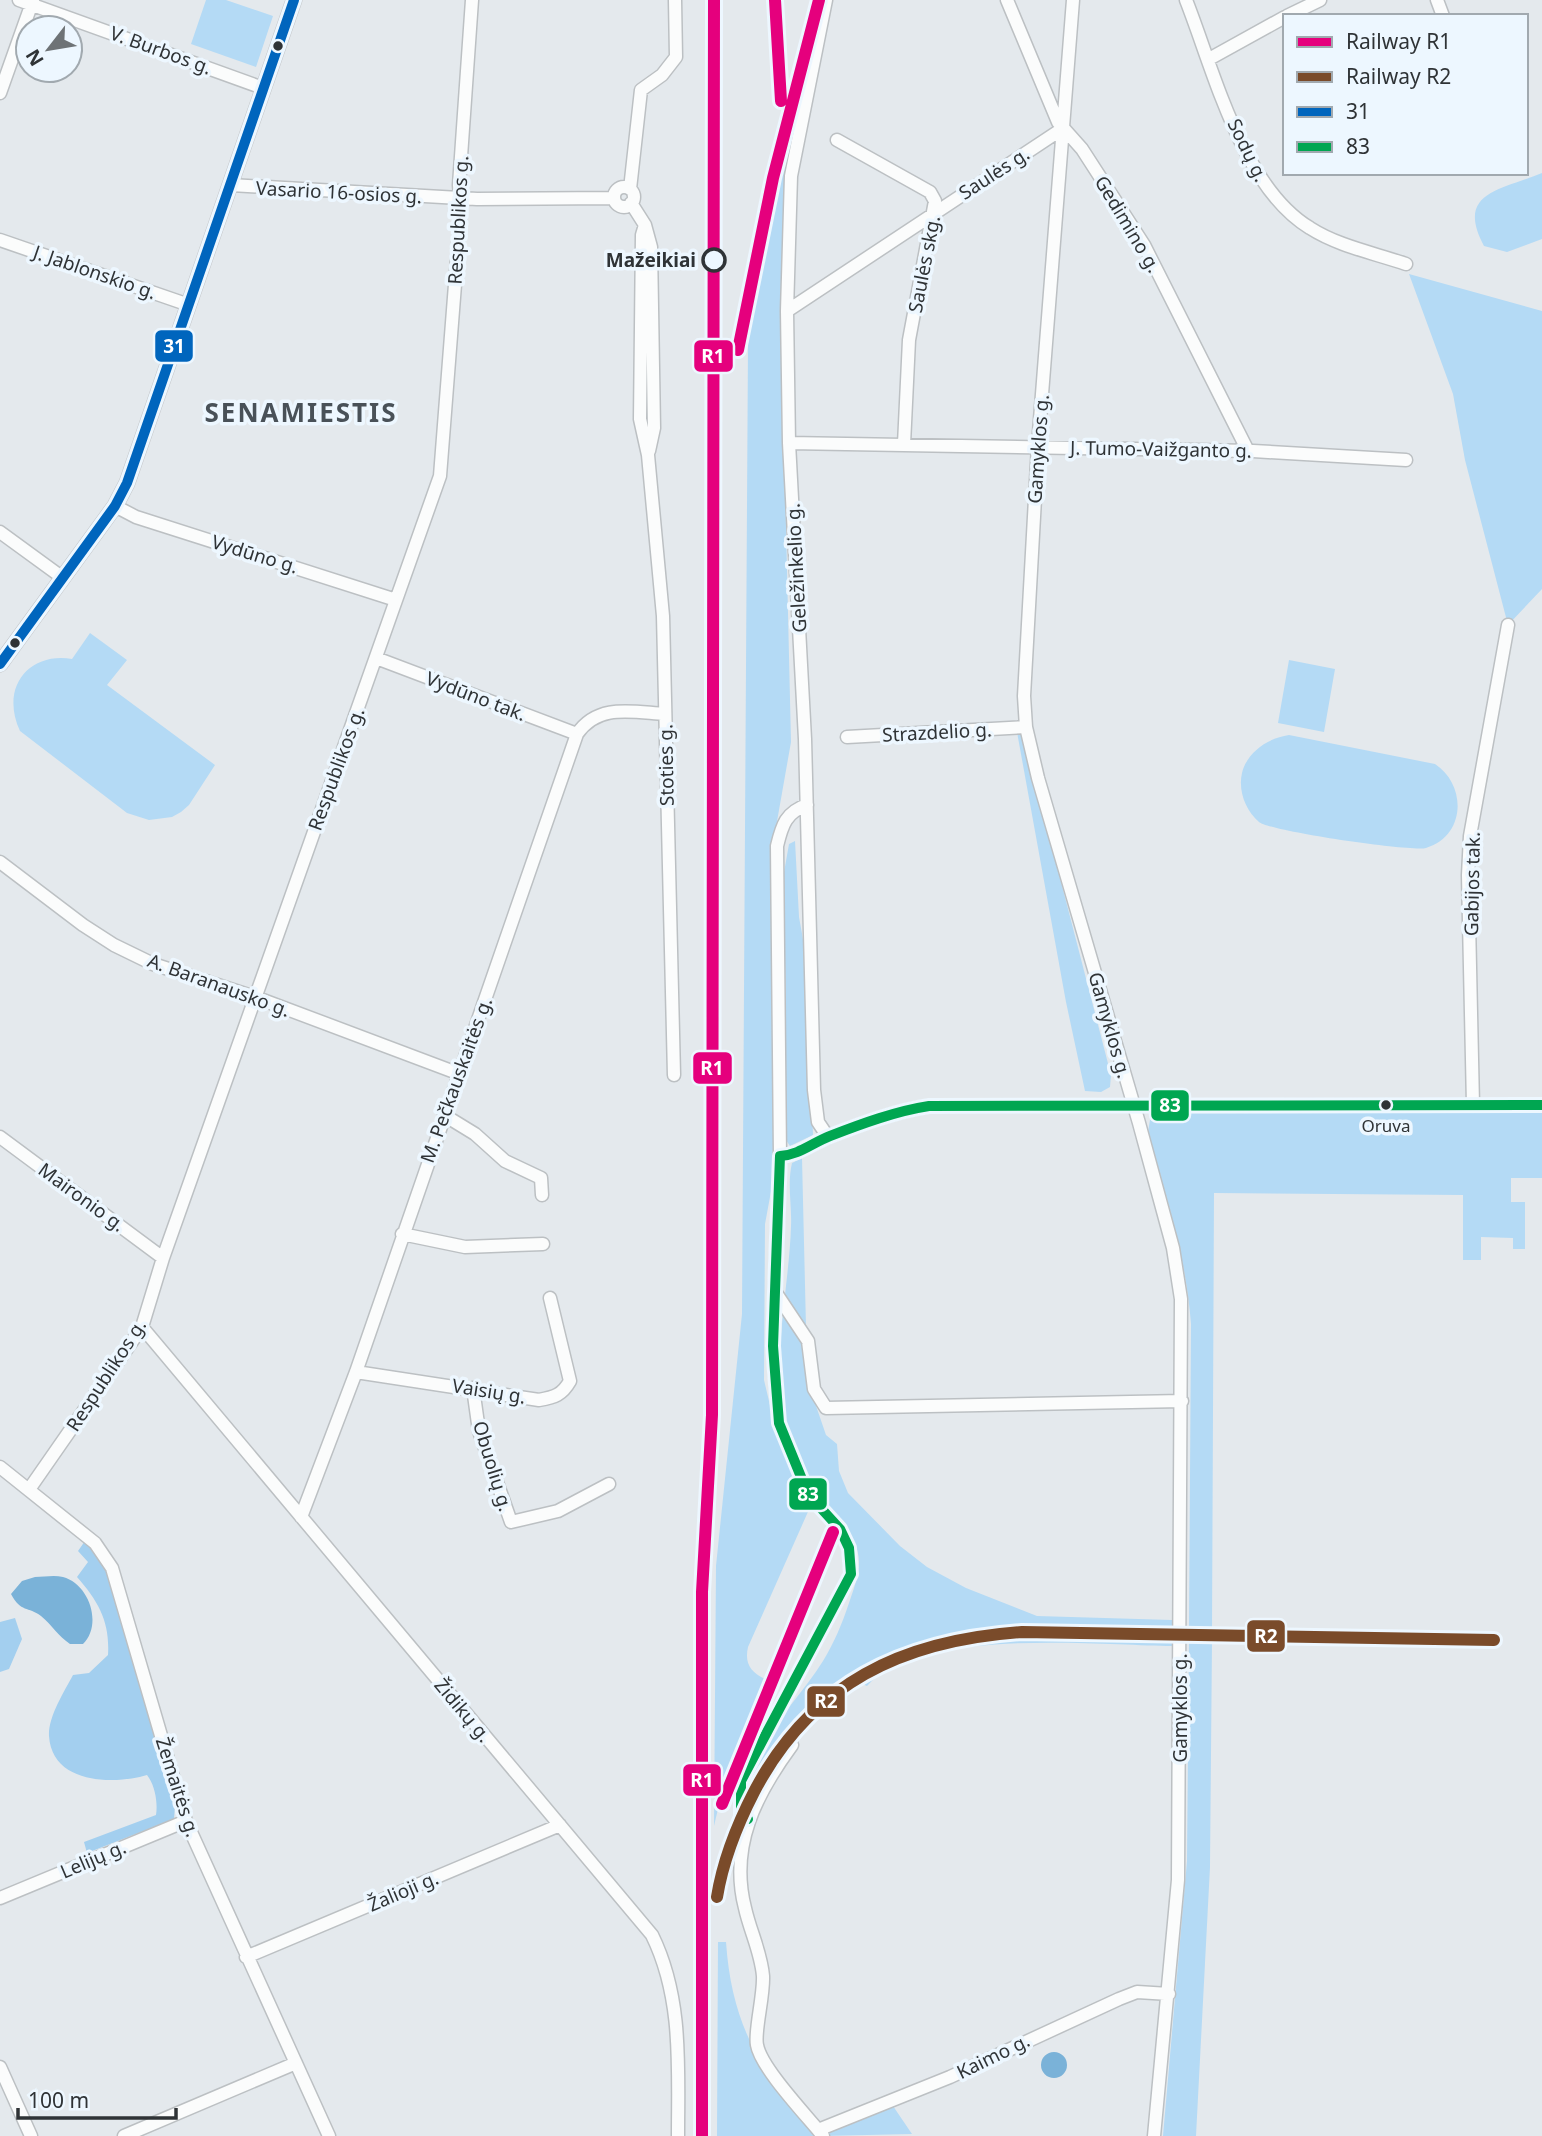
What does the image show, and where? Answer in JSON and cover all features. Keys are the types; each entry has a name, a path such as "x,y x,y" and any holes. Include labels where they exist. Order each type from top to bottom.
{"main road":[{"path":"0,664 115,506 135,463 294,0"}],"street":[{"name":"Respublikos g.","path":"30,1488 142,1327 163,1258 440,476 472,0"},
{"path":"630,189 641,90 662,75 676,57 675,0"},
{"name":"Geležinkelio g.","path":"826,0 791,176 787,311 789,443 807,805 814,1090 818,1122 828,1137"},
{"name":"Gedimino g.","path":"1007,0 1062,129 1082,149 1143,245 1248,451"},
{"name":"Gamyklos g.","path":"1073,0 1038,445 1024,667 1026,727 1038,778 1134,1107 1178,1276 1183,1328 1178,1880 1154,2136"},
{"name":"Sodų g.","path":"1186,0 1245,152 1282,207 1327,237 1406,264"},
{"path":"1290,14 1320,0"},
{"name":"V. Burbos g.","path":"27,1 263,88"},
{"path":"0,93 27,1"},
{"path":"1209,59 1283,18"},
{"name":"Saulės g.","path":"787,311 1062,129"},
{"name":"Saulės skg.","path":"837,140 930,192 935,212 909,340 904,444"},
{"name":"Vasario 16-osios g.","path":"231,185 460,198 614,198"},
{"path":"620,187 630,189 634,194 631,203 620,206 614,198 620,187"},
{"name":"Stoties g.","path":"631,203 645,225 651,247 654,428 648,455 663,616 674,1075"},
{"name":"J. Jablonskio g.","path":"0,240 189,305"},
{"name":"J. Tumo-Vaižganto g.","path":"789,443 1038,445 1248,451 1406,460"},
{"name":"Vydūno g.","path":"115,506 136,517 396,600"},
{"path":"0,532 63,578"},
{"name":"Gabijos tak.","path":"1473,1105 1468,875 1471,836 1508,625"},
{"name":"Vydūno tak.","path":"376,657 577,734"},
{"path":"577,734 593,716 607,711 665,714"},
{"name":"Strazdelio g.","path":"847,737 1026,727"},
{"name":"M. Pečkauskaitės g.","path":"301,1517 356,1372 457,1073 494,975 577,734"},
{"path":"748,1819 741,1816 741,1781 851,1574 849,1548 840,1529 808,1494 779,1423 773,1346 780,1156 777,846 782,827 792,810 807,805"},
{"name":"A. Baranausko g.","path":"0,862 114,945 200,981 255,998 457,1073"},
{"path":"780,1156 799,1152 828,1137 906,1109 929,1106 1542,1105"},
{"path":"443,1115 475,1134 505,1161 541,1178 542,1195"},
{"name":"Maironio g.","path":"0,1137 163,1258"},
{"path":"402,1234 465,1247 543,1244"},
{"path":"775,1292 808,1341 814,1389 826,1408 1182,1401"},
{"name":"Vaisių g.","path":"356,1372 539,1400 564,1392 570,1381 550,1298"},
{"name":"Židikų g.","path":"142,1327 652,1935 664,1961 676,2015 678,2136"},
{"name":"Obuolių g.","path":"472,1388 479,1431 511,1522 558,1511 609,1484"},
{"name":"Žemaitės g.","path":"0,1467 30,1488 95,1543 112,1568 186,1821 329,2136"},
{"path":"792,1745 773,1771 748,1819 738,1880 763,1974 763,2003 757,2045 775,2077 820,2133"},
{"name":"Lelijų g.","path":"0,1898 186,1821"},
{"name":"Žalioji g.","path":"246,1957 560,1825"},
{"name":"Kaimo g.","path":"820,2133 950,2077 1119,1998 1137,1992 1169,1994"},
{"path":"124,2136 296,2063"},
{"path":"0,2067 31,2136"}],"shaded area":[{"path":"206,0 226,0 273,16 256,67 191,44"},
{"path":"785,159 781,311 791,742 773,844 774,1097 772,1186 765,1224 764,1380 778,1439 811,1505 748,1647 747,1659 750,1668 767,1680 725,1779 714,1826 716,1566 742,1314 748,344 767,229"},
{"path":"1542,173 1542,239 1507,252 1484,246 1476,228 1475,214 1479,204 1498,189"},
{"path":"1409,274 1542,311 1542,589 1508,625 1465,460 1453,394"},
{"path":"90,633 127,660 107,685 215,765 189,805 172,817 149,820 127,813 20,731 14,701 16,687 22,676 42,661 72,659"},
{"path":"1289,660 1335,669 1324,732 1278,723"},
{"path":"1017,732 1023,735 1111,1075 1110,1087 1101,1092 1085,1091 1066,1002"},
{"path":"1289,735 1435,764 1453,784 1457,797 1458,809 1449,833 1426,848 1415,848 1312,835 1259,822 1246,806 1242,793 1242,773 1248,759 1260,747"},
{"path":"795,841 799,917 806,956 813,1135 790,1146 784,1137 786,1005 783,878 789,844"},
{"path":"1542,1112 1542,1178 1511,1178 1511,1202 1525,1202 1525,1249 1513,1249 1513,1238 1481,1237 1481,1260 1463,1260 1463,1195 1214,1193 1212,1631 1189,1630 1191,1324 1180,1251 1148,1132 1150,1120 1172,1113"},
{"path":"802,1158 806,1327 801,1344 814,1400 826,1435 837,1444 839,1471 848,1493 900,1546 927,1567 966,1588 1037,1616 1172,1620 1172,1632 1060,1627 988,1629 922,1644 890,1656 832,1691 807,1714 773,1754 746,1803 748,1782 754,1763 774,1728 831,1647 856,1583 859,1567 858,1552 849,1534 817,1495 797,1458 786,1427 781,1400 781,1341 791,1226 790,1179 792,1163"},
{"path":"85,1541 97,1554 109,1576 175,1806 174,1819 87,1853 84,1842 156,1815 157,1805 154,1789 147,1775 118,1780 86,1777 61,1764 53,1752 49,1736 51,1721 73,1675 89,1673 108,1655 107,1632 102,1613 77,1577 88,1562 78,1551"},
{"path":"35,1577 63,1577 72,1581 86,1596 92,1626 83,1644 70,1644 41,1616 21,1607 15,1600 11,1594 22,1581"},
{"path":"15,1618 22,1639 9,1669 0,1672 0,1622"},
{"path":"1013,1636 1172,1640 1172,1646 1056,1643 966,1647 926,1655 892,1667 867,1686 858,1682 895,1663 933,1650 972,1641"},
{"path":"1189,1641 1212,1641 1210,1867 1196,2136 1163,2136 1187,1861"},
{"path":"718,1942 726,1942 735,1999 753,2047 779,2090 814,2136 717,2136"},
{"path":"1054,2052 1063,2056 1067,2065 1063,2074 1054,2078 1045,2074 1041,2065 1045,2056"},
{"path":"893,2106 912,2134 822,2136"}],"rail line":[{"name":"R1","path":"702,2136 702,1592 712,1415 714,0"},
{"name":"R1","path":"775,0 781,101"},
{"name":"R1","path":"738,350 773,178 819,0"},
{"name":"R1","path":"722,1804 833,1532"},
{"name":"R2","path":"717,1897 736,1830 754,1792 777,1754 803,1722 832,1696 865,1674 900,1657 938,1645 1022,1632 1494,1640"}],"transit line":[{"name":"31","path":"0,664 115,506 127,483 294,0"},
{"name":"83","path":"748,1819 741,1816 741,1781 851,1574 849,1548 840,1529 808,1494 779,1423 773,1346 780,1156 799,1151 866,1123 929,1106 1542,1105"}],"place":[{"name":"Mažeikiai","path":"714,260"},
{"name":"Oruva","path":"1386,1105"}],"district":[{"name":"SENAMIESTIS","path":"301,413"}]}
